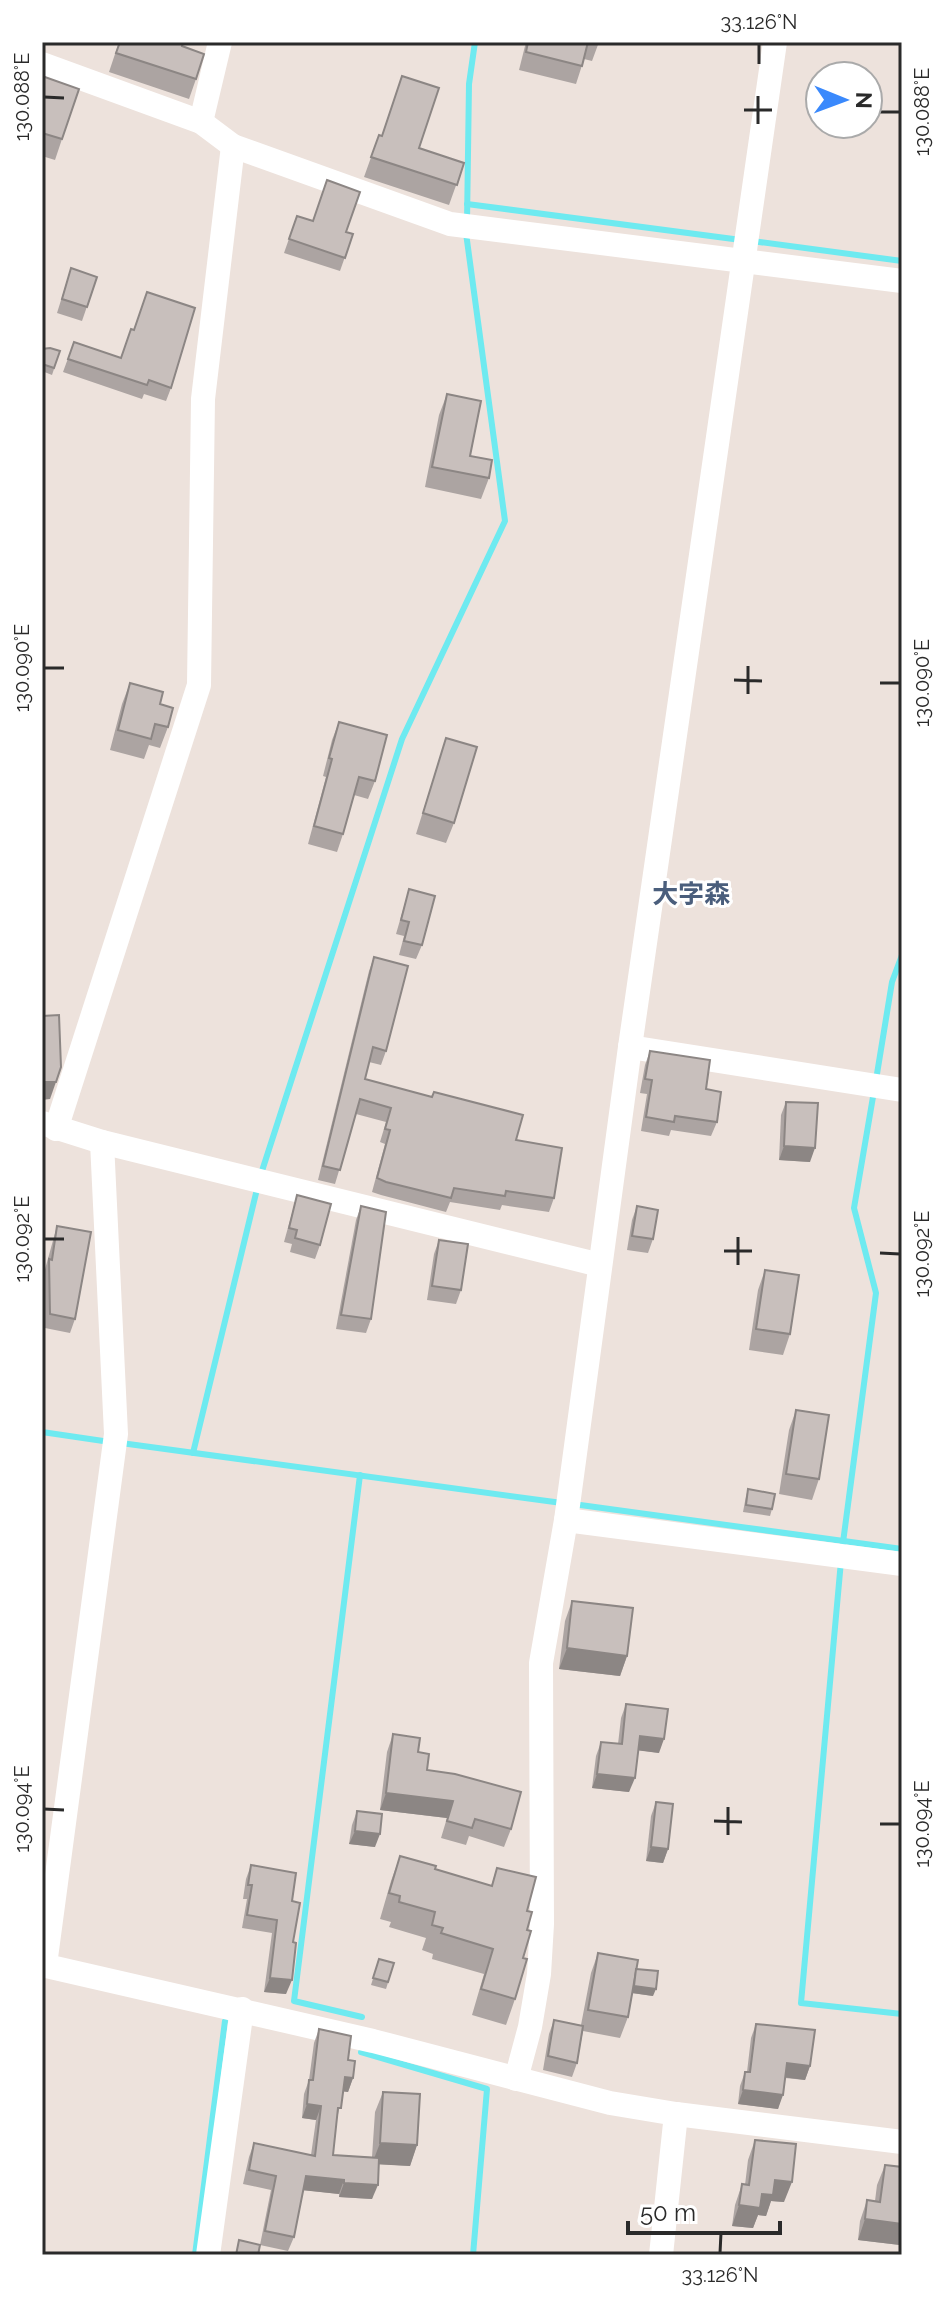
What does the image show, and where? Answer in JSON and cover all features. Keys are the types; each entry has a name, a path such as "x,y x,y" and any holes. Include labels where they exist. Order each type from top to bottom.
{"street":[{"path":"201,122 220,42"},
{"path":"516,2079 530,2027 539,1974 542,1924 541,1663 566,1520 630,1047 775,42"},
{"path":"42,64 201,122 233,146 450,224 902,281"},
{"path":"233,146 203,399 199,685 49,1126 102,1142 600,1265"},
{"path":"630,1047 885,1088"},
{"path":"102,1142 115,1441 44,1965 242,2009 610,2103 902,2142"},
{"path":"566,1520 902,1564"},
{"path":"208,2255 242,2009"},
{"path":"661,2255 676,2114"}],"building":[{"path":"120,42 183,42 182,46 204,54 196,79 116,53"},
{"path":"528,42 588,42 582,66 526,52"},
{"path":"42,76 79,89 62,139 42,133"},
{"path":"402,76 439,88 419,148 464,163 457,185 371,157 379,135 382,136"},
{"path":"327,180 360,192 346,232 353,234 345,258 289,239 297,216 313,221"},
{"path":"71,268 97,277 87,307 62,299"},
{"path":"147,292 195,308 171,388 149,380 147,385 68,359 74,342 121,358"},
{"path":"42,349 60,351 54,368 42,364"},
{"path":"447,394 481,401 470,456 492,460 489,478 432,467"},
{"path":"130,683 163,692 160,704 173,708 168,727 155,724 151,739 118,730"},
{"path":"339,722 387,735 375,781 359,777 343,834 314,826"},
{"path":"446,738 477,747 454,823 423,813"},
{"path":"409,889 435,896 422,945 404,941 409,922 401,920"},
{"path":"374,957 408,966 386,1051 373,1047 365,1079 432,1097 434,1092 523,1115 516,1140 562,1148 554,1198 506,1191 505,1196 454,1188 451,1198 377,1178 390,1130 385,1129 391,1108 360,1099 340,1170 323,1166"},
{"path":"59,1015 61,1067 56,1082 42,1082 42,1016"},
{"path":"650,1051 710,1060 706,1089 721,1092 717,1122 675,1116 674,1122 646,1117 652,1080 645,1079"},
{"path":"786,1102 818,1103 815,1148 784,1146"},
{"path":"297,1195 331,1204 320,1245 295,1238 297,1230 289,1228"},
{"path":"361,1206 386,1212 371,1319 341,1315"},
{"path":"637,1206 658,1210 653,1239 632,1236"},
{"path":"57,1226 91,1232 75,1319 50,1314 49,1259 52,1260"},
{"path":"439,1240 468,1244 461,1290 432,1286"},
{"path":"765,1270 799,1275 790,1334 756,1329"},
{"path":"796,1410 829,1415 819,1479 786,1474"},
{"path":"748,1489 775,1494 772,1509 746,1505"},
{"path":"572,1601 633,1608 627,1656 567,1648"},
{"path":"626,1704 668,1709 664,1739 640,1736 635,1778 597,1774 601,1742 622,1744"},
{"path":"393,1734 420,1738 418,1752 429,1754 427,1770 455,1774 521,1792 511,1829 475,1819 472,1828 447,1821 453,1801 386,1793"},
{"path":"656,1802 673,1804 668,1849 651,1847"},
{"path":"357,1811 382,1814 380,1834 355,1831"},
{"path":"400,1856 492,1886 497,1868 536,1877 527,1911 532,1912 527,1930 531,1931 523,1958 527,1959 515,1999 481,1989 493,1949 441,1933 443,1928 432,1925 435,1912 399,1902 400,1896 389,1893"},
{"path":"251,1865 296,1873 292,1901 300,1903 293,1942 296,1943 292,1980 270,1978 277,1920 247,1915 252,1885 248,1885"},
{"path":"598,1953 638,1960 628,2017 588,2010"},
{"path":"379,1959 394,1963 388,1982 373,1978"},
{"path":"636,1969 658,1971 656,1989 634,1986"},
{"path":"554,2020 583,2026 577,2063 548,2056"},
{"path":"756,2024 815,2030 810,2066 787,2063 783,2095 743,2090 745,2072 750,2072"},
{"path":"319,2029 351,2036 348,2060 355,2061 353,2078 345,2077 333,2155 379,2158 378,2185 306,2176 294,2237 265,2231 276,2176 249,2170 254,2143 315,2156 321,2106 307,2104"},
{"path":"383,2092 420,2094 417,2145 380,2143"},
{"path":"755,2140 796,2144 792,2182 775,2180 773,2195 762,2194 760,2208 739,2205 742,2184 749,2185"},
{"path":"885,2165 902,2167 902,2224 865,2219 867,2200 880,2202"},
{"path":"239,2240 260,2245 258,2255 236,2255"}],"waterway":[{"path":"467,222 469,84 475,42"},
{"path":"467,204 741,240"},
{"path":"261,1174 402,739 505,521 466,233"},
{"path":"752,241 902,261"},
{"path":"876,1080 892,982 902,955"},
{"path":"842,1550 876,1293 854,1208 874,1091"},
{"path":"193,1453 258,1185"},
{"path":"42,1432 110,1442"},
{"path":"121,1443 562,1503"},
{"path":"360,1475 294,2001 362,2017"},
{"path":"573,1504 902,1549"},
{"path":"841,1561 801,2003 902,2014"},
{"path":"195,2255 225,2021"},
{"path":"361,2052 487,2089 473,2255"}],"district":[{"name":"大字森","path":"691,894"}]}
